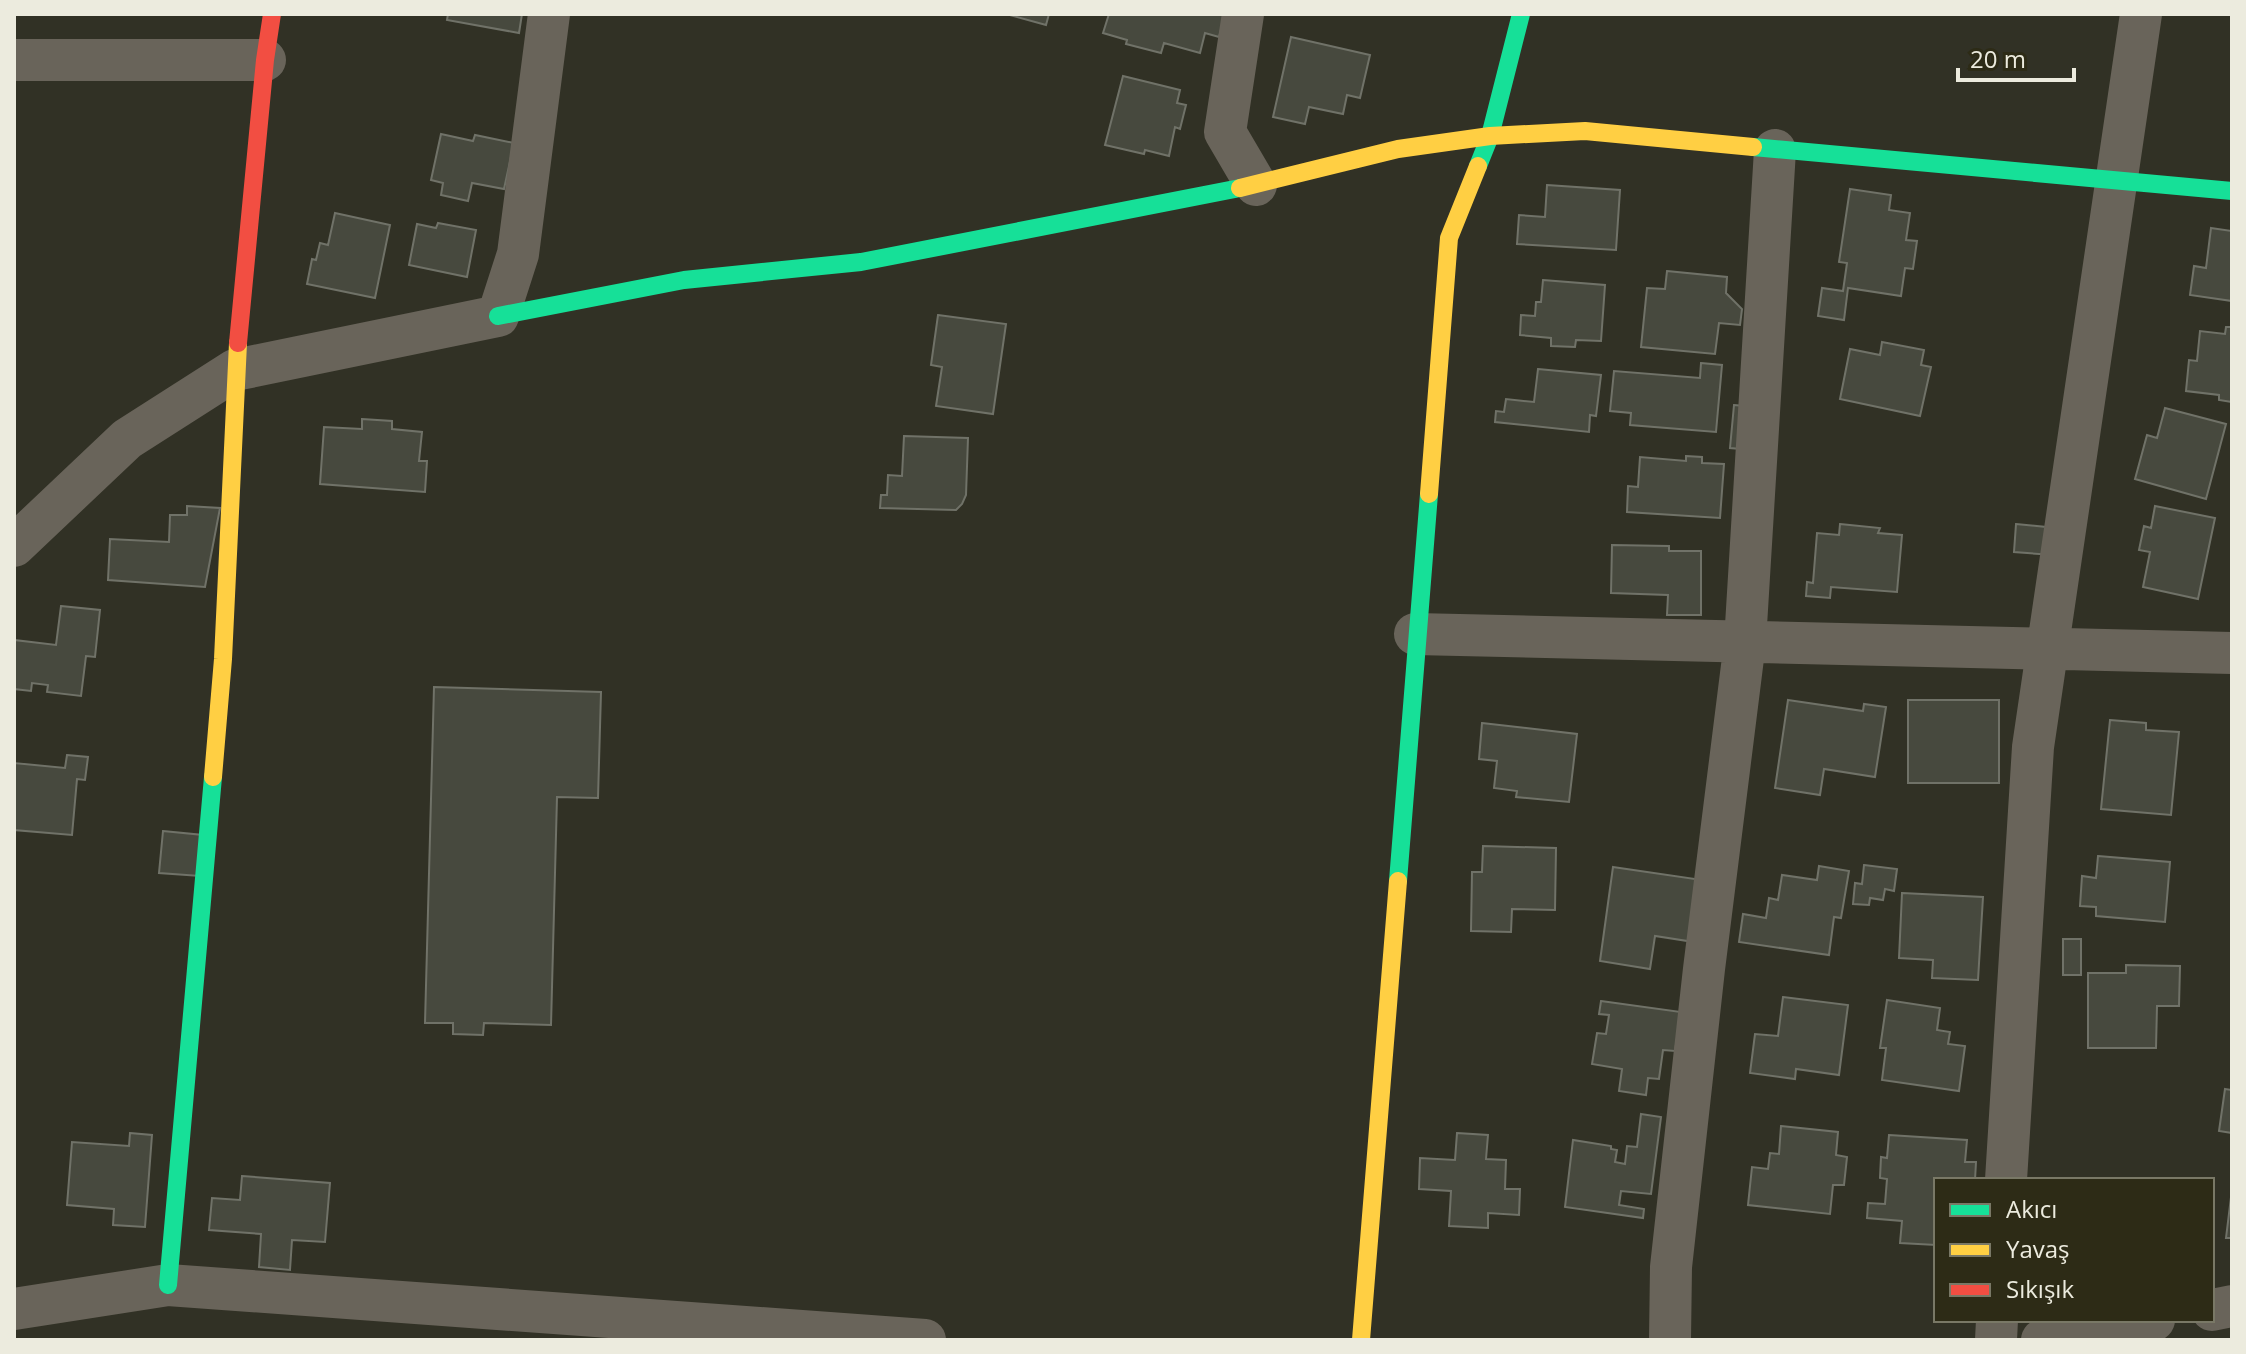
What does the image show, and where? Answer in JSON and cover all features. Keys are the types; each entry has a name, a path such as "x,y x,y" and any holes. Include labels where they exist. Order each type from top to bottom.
{"street":[{"path":"168,1285 223,659 235,370 272,14"},
{"path":"498,316 518,254 549,14"},
{"path":"1243,14 1225,132 1256,185"},
{"path":"1361,1340 1449,238 1490,136 1521,14"},
{"path":"2006,1178 2033,747 2141,14"},
{"path":"14,60 265,60"},
{"path":"14,546 127,439 235,370 684,280 861,262 1256,185 1398,149 1490,136 1585,131 2232,191"},
{"path":"1670,1340 1671,1267 1745,642 1775,150"},
{"path":"1415,634 2232,653"},
{"path":"14,1309 168,1285 925,1340"},
{"path":"2042,1340 2143,1322"}],"building":[{"path":"448,14 522,14 519,33 447,20"},
{"path":"1006,14 1049,14 1046,25"},
{"path":"1109,14 1225,14 1219,37 1205,33 1200,53 1164,43 1161,53 1126,44 1127,40 1103,33"},
{"path":"1291,37 1370,55 1360,98 1347,95 1343,114 1309,107 1305,124 1273,117"},
{"path":"1123,76 1180,90 1177,103 1186,105 1180,129 1175,127 1169,156 1105,145"},
{"path":"441,134 473,141 475,135 514,143 504,189 472,183 468,201 441,195 443,183 431,180"},
{"path":"1547,185 1620,190 1616,250 1517,244 1519,215 1545,217"},
{"path":"1850,189 1891,195 1889,210 1910,213 1906,240 1917,241 1913,269 1905,268 1901,296 1848,288 1844,320 1818,316 1822,288 1843,291 1847,263 1839,262"},
{"path":"335,213 390,225 375,298 307,284 312,259 316,260 320,243 328,245"},
{"path":"438,223 476,230 467,277 409,265 417,224 436,228"},
{"path":"2211,228 2232,231 2232,301 2190,295 2194,266 2206,268"},
{"path":"1667,271 1727,277 1726,293 1742,309 1740,325 1719,323 1715,354 1641,347 1647,288 1665,289"},
{"path":"1543,280 1605,285 1601,341 1576,340 1575,347 1551,346 1551,338 1520,335 1521,315 1535,316 1536,302 1541,302"},
{"path":"938,315 1006,324 993,414 936,406 942,367 931,365"},
{"path":"2226,327 2232,327 2232,402 2219,400 2219,395 2186,391 2189,360 2197,361 2200,331 2225,334"},
{"path":"1882,342 1924,350 1921,365 1931,367 1920,416 1840,399 1850,349 1880,355"},
{"path":"1701,363 1722,365 1716,432 1630,425 1631,413 1610,411 1614,371 1700,378"},
{"path":"1538,369 1601,375 1596,416 1590,415 1589,432 1495,422 1496,411 1504,412 1506,399 1534,402"},
{"path":"1734,405 1755,407 1752,450 1730,448"},
{"path":"2165,408 2226,424 2206,499 2135,479 2147,435 2157,438"},
{"path":"362,419 392,421 392,429 422,432 419,461 427,461 425,492 320,484 324,427 362,429"},
{"path":"904,436 968,438 966,495 956,510 880,508 881,495 887,495 888,475 902,476"},
{"path":"1686,456 1702,457 1702,463 1724,464 1720,518 1627,512 1628,486 1638,487 1640,457 1686,461"},
{"path":"187,506 220,508 205,587 108,580 110,539 169,542 170,515 187,515"},
{"path":"2155,506 2215,518 2198,599 2143,587 2150,552 2139,550 2144,526 2151,528"},
{"path":"1840,524 1880,528 1878,533 1902,535 1897,592 1831,587 1830,598 1806,596 1807,582 1813,583 1817,533 1839,535"},
{"path":"2016,524 2056,528 2053,555 2014,552"},
{"path":"1612,545 1669,546 1669,551 1701,551 1701,615 1667,615 1668,595 1611,593"},
{"path":"61,606 100,610 95,657 86,656 81,696 47,692 48,685 32,683 31,691 14,689 14,640 56,645"},
{"path":"434,687 601,692 598,798 557,797 551,1025 484,1023 483,1035 453,1034 453,1023 425,1023"},
{"path":"1788,700 1863,711 1864,704 1886,707 1875,777 1824,769 1820,795 1775,788"},
{"path":"1908,700 1999,700 1999,783 1908,783"},
{"path":"2110,720 2146,723 2146,730 2179,732 2171,815 2101,809"},
{"path":"1482,723 1577,734 1569,802 1516,797 1517,791 1494,788 1497,761 1479,759"},
{"path":"67,755 88,757 85,780 77,779 72,835 14,830 14,763 65,768"},
{"path":"163,831 203,835 200,876 159,873"},
{"path":"1483,846 1556,848 1555,910 1512,909 1511,932 1471,931 1472,872 1482,872"},
{"path":"2098,856 2170,862 2165,922 2096,916 2096,907 2080,906 2082,876 2096,878"},
{"path":"1864,865 1897,869 1894,891 1885,889 1883,900 1870,898 1869,905 1853,904 1855,883 1862,884"},
{"path":"1819,866 1849,871 1841,918 1834,917 1829,955 1739,942 1743,914 1766,918 1769,898 1778,900 1782,875 1817,880"},
{"path":"1613,867 1702,880 1694,942 1655,936 1650,969 1600,961"},
{"path":"1902,893 1983,897 1978,980 1932,978 1933,960 1899,958"},
{"path":"2063,939 2081,939 2081,975 2063,975"},
{"path":"2126,965 2180,966 2179,1006 2157,1006 2156,1048 2088,1048 2088,973 2126,973"},
{"path":"1783,997 1848,1005 1839,1075 1796,1069 1795,1079 1750,1073 1755,1034 1778,1036"},
{"path":"1887,1000 1940,1008 1937,1030 1950,1032 1948,1044 1965,1046 1959,1091 1882,1080 1886,1048 1880,1048"},
{"path":"1601,1001 1681,1012 1675,1051 1663,1050 1659,1079 1648,1078 1646,1095 1619,1091 1622,1069 1592,1064 1597,1033 1606,1034 1609,1015 1599,1014"},
{"path":"2225,1089 2232,1090 2232,1133 2219,1131"},
{"path":"1641,1114 1661,1117 1651,1194 1621,1191 1619,1205 1644,1209 1643,1218 1565,1207 1573,1140 1611,1146 1611,1149 1617,1150 1615,1162 1625,1164 1627,1146 1637,1147"},
{"path":"1781,1126 1838,1132 1836,1155 1847,1157 1844,1185 1833,1185 1830,1214 1748,1205 1752,1167 1768,1169 1770,1153 1779,1154"},
{"path":"130,1133 152,1135 145,1227 113,1225 114,1209 67,1205 72,1142 129,1146"},
{"path":"1457,1133 1488,1135 1486,1159 1506,1160 1505,1189 1520,1189 1519,1215 1488,1213 1488,1228 1449,1226 1451,1191 1419,1189 1420,1158 1455,1160"},
{"path":"1889,1135 1967,1140 1965,1162 1976,1162 1975,1178 1934,1178 1934,1245 1900,1243 1902,1221 1867,1218 1868,1203 1885,1204 1887,1179 1880,1178 1881,1157 1887,1158"},
{"path":"242,1176 330,1183 325,1242 292,1240 290,1270 259,1267 261,1234 209,1230 212,1198 240,1200"},
{"path":"2232,1189 2232,1238 2226,1238"}],"traffic: fast":[{"path":"1478,166 1490,136 1521,14"},
{"path":"1753,147 2232,191"},
{"path":"498,316 684,280 861,262 1240,188"},
{"path":"1398,881 1429,494"},
{"path":"168,1285 213,777"}],"traffic: slow":[{"path":"1240,188 1398,149 1490,136 1585,131 1753,147"},
{"path":"1429,494 1449,238 1478,166"},
{"path":"213,777 223,659 238,343"},
{"path":"1361,1340 1398,881"}],"traffic: jam":[{"path":"238,343 272,14"}]}
